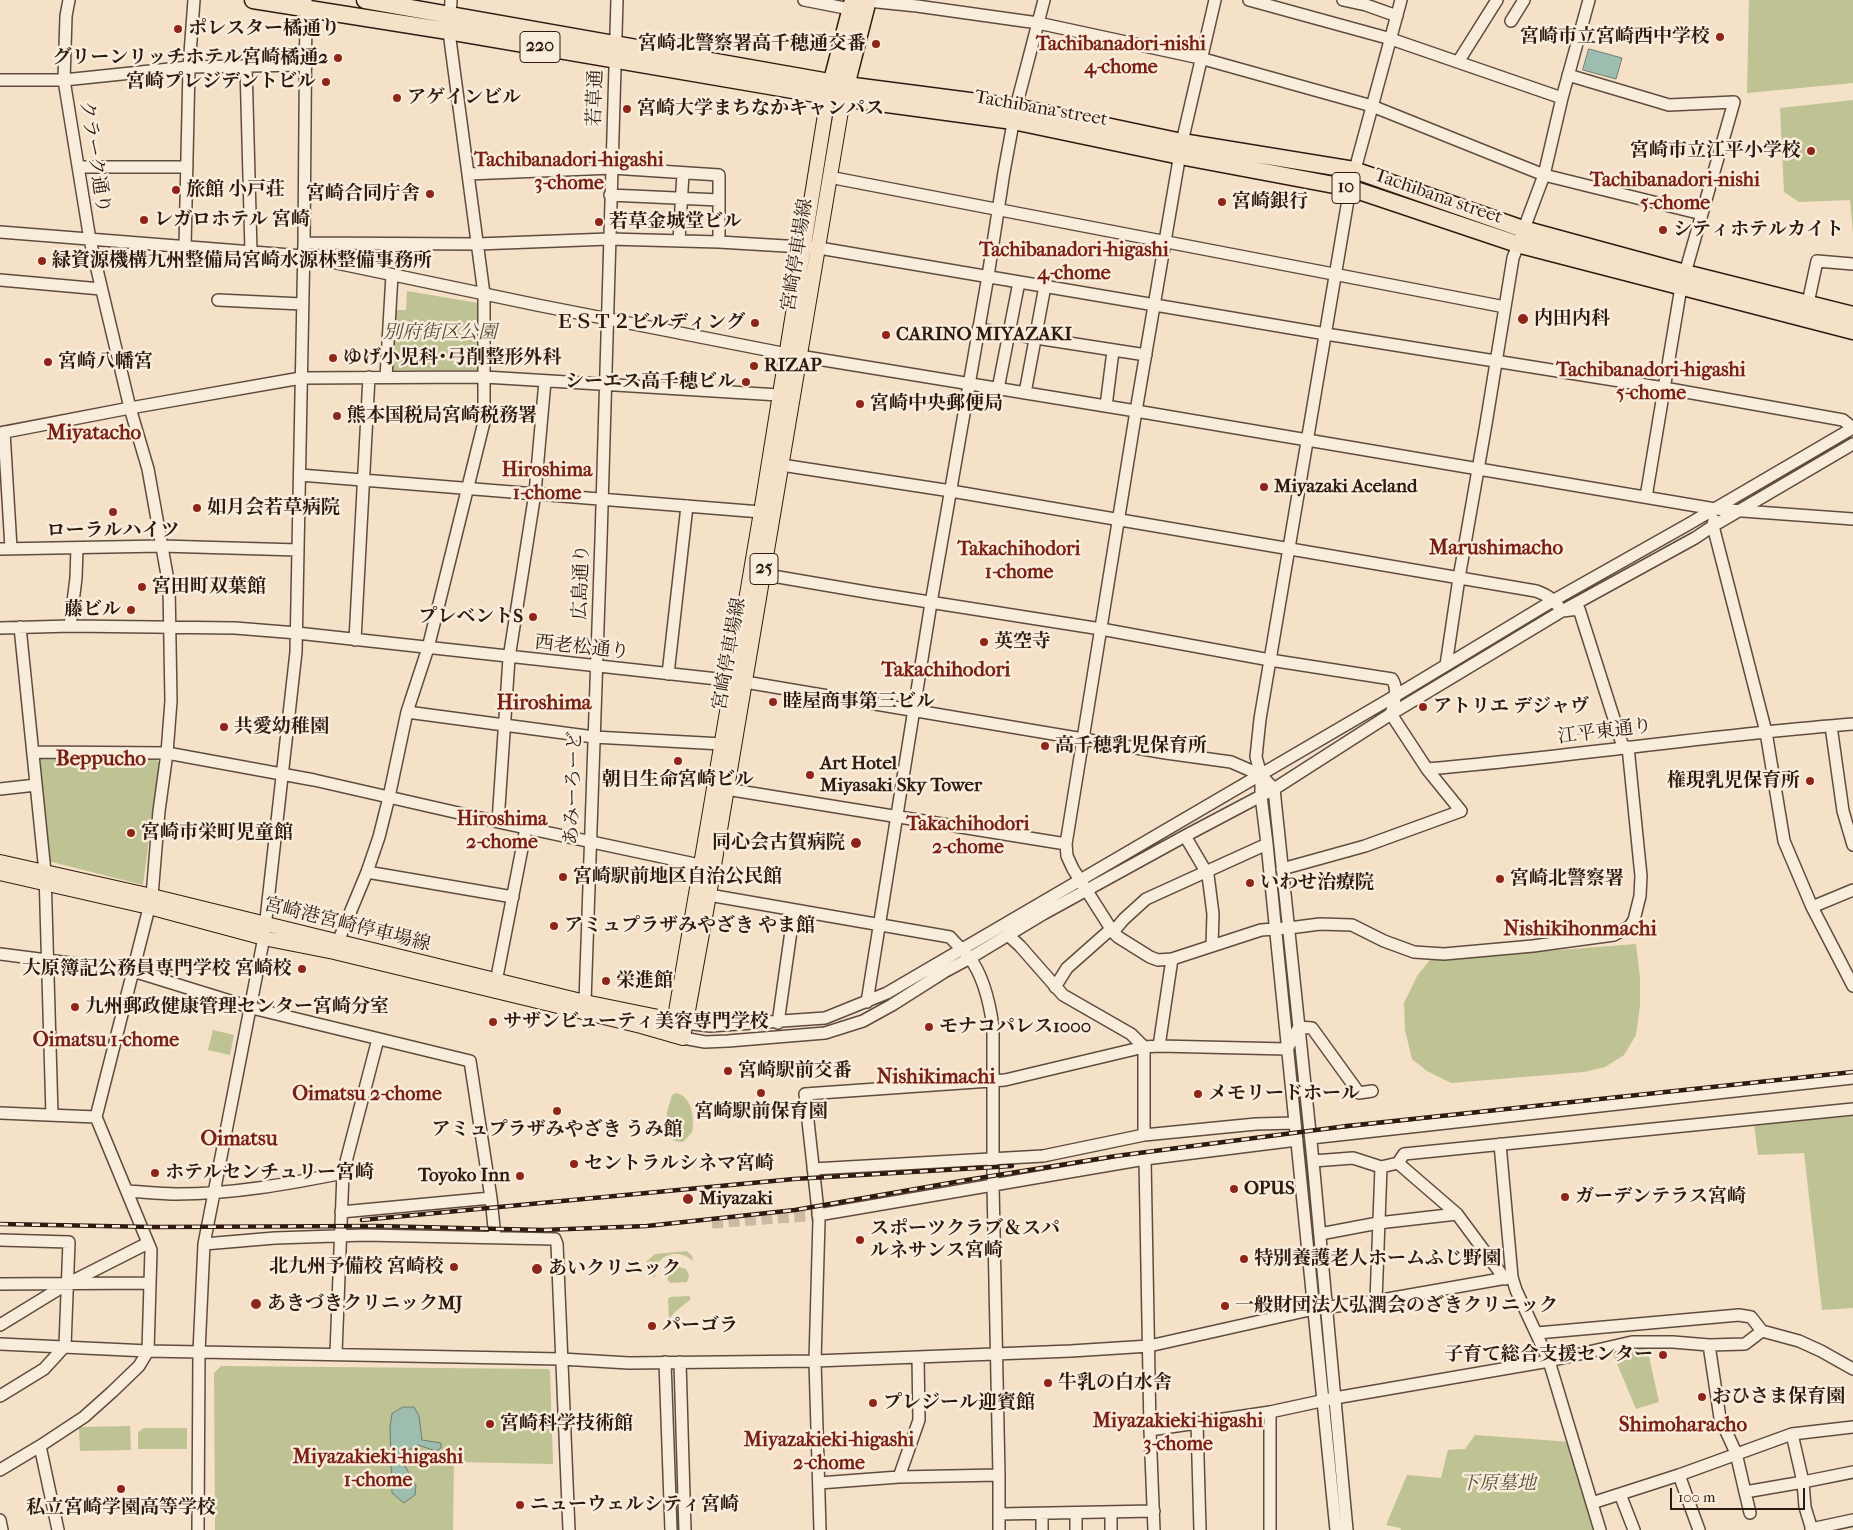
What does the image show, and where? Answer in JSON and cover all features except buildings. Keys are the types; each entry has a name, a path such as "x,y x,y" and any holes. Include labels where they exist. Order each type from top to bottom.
{"highway":[{"name":"220","path":"253,0 450,16"},
{"name":"220","path":"375,1 616,53 837,90"},
{"path":"837,90 860,2"},
{"name":"Tachibana street","path":"837,90 1015,114 1181,149 1350,188 1517,244 1683,280 1808,303 1853,315"},
{"name":"Tachibana street","path":"1181,149 1354,170 1683,280 1853,331"}],"main road":[{"name":"宮崎停車場線","path":"757,573 761,512 775,464 780,395 793,355 819,248 829,177 837,90"},
{"name":"宮崎停車場線","path":"678,1037 793,355 803,246 837,90"},
{"name":"宮崎港宮崎停車場線","path":"0,862 46,878 584,1007 678,1037"},
{"name":"宮崎港宮崎停車場線","path":"0,873 46,878"},
{"name":"宮崎港宮崎停車場線","path":"584,1007 680,1022"}],"street":[{"name":"クラーク通り","path":"69,0 66,16 64,80 78,167 90,240 101,289 130,408 148,469 169,586 171,627 171,701 150,902 96,1117"},
{"path":"185,247 189,67 194,0"},
{"name":"若草通","path":"608,319 617,0"},
{"path":"804,0 918,6 1038,23 1200,58 1372,106 1544,175 1702,214"},
{"path":"867,1002 931,603 988,276 1004,172 1015,114 1044,0"},
{"path":"1215,0 1200,58 1181,149 1136,411 1066,844 1067,856 1083,886 1118,937 1158,960 1172,959 1261,930 1320,924 1352,925 1384,941 1414,952 1444,954 1533,946 1614,935 1630,926 1634,920 1640,896 1641,876 1626,747 1579,609 1562,611"},
{"path":"1249,0 1390,39 1562,98"},
{"path":"1343,0 1366,5 1397,16"},
{"path":"1347,1530 1329,1399 1314,1309 1261,796 1261,775 1256,756 1260,719 1288,549 1350,188 1401,0"},
{"path":"1458,62 1497,0"},
{"path":"1511,21 1524,0"},
{"path":"1446,666 1513,258 1544,175 1562,98 1589,0"},
{"path":"198,1530 199,1352 204,1244 265,931 297,633 304,256 306,5"},
{"path":"336,947 367,872 379,837 407,712 428,648 484,422 484,294 450,16"},
{"path":"0,80 64,80 189,67 305,65"},
{"path":"246,66 251,251"},
{"path":"1568,75 1669,105 1734,102 1683,280 1646,497"},
{"path":"78,167 187,167"},
{"path":"468,174 612,168 719,175 719,242"},
{"path":"678,240 683,173"},
{"path":"829,177 1505,307"},
{"path":"610,195 719,200"},
{"path":"0,232 304,256 392,276 793,355 1715,509 1853,519"},
{"path":"304,243 477,244 609,239 803,246 1326,334 1664,388 1843,420 1853,428 1554,600 1261,775 1008,935 863,1021 825,1033 704,1042 678,1037"},
{"path":"1808,303 1817,261 1853,264"},
{"path":"386,377 392,276"},
{"path":"0,280 101,289"},
{"path":"998,389 1019,282"},
{"path":"1025,393 1045,286"},
{"path":"218,300 302,304"},
{"name":"広島通り","path":"596,666 608,319"},
{"path":"978,329 1146,355"},
{"path":"1106,406 1113,351"},
{"path":"356,640 369,377"},
{"path":"298,550 162,546 5,549 2,433 301,378 485,377 780,395"},
{"path":"498,822 509,658 536,494 545,381"},
{"path":"680,1022 710,1026 825,1018 887,993 960,949 1274,789 1391,714 1562,611 1695,538 1738,511 1853,447"},
{"path":"775,464 951,491 1536,591 1554,600 1562,611"},
{"path":"300,475 761,512"},
{"path":"668,674 687,506"},
{"path":"1715,509 1713,526 1766,732 1784,841 1812,907 1853,986"},
{"path":"70,626 76,578 77,548"},
{"path":"757,573 1392,679 1396,684 1391,714 1427,769 1461,811 1365,846 1282,869"},
{"name":"西老松通り","path":"0,628 70,626 235,628 297,633 509,658 739,681 1166,753 1231,762 1261,775"},
{"path":"20,627 46,878 52,1115"},
{"name":"あみーろーど","path":"584,1007 596,666"},
{"path":"407,712 594,737 728,747"},
{"name":"江平東通り","path":"1427,769 1853,724"},
{"path":"1831,726 1843,812 1851,829 1853,845"},
{"path":"33,752 167,753 389,796 498,822 708,866"},
{"path":"1261,775 1274,789 1300,1027 1327,1308 1329,1399 1336,1530"},
{"path":"0,789 36,784"},
{"path":"721,788 1066,844"},
{"path":"496,985 526,828"},
{"path":"1185,836 1206,871 1210,885 1212,946"},
{"path":"1055,987 1067,968 1146,899 1267,844"},
{"path":"367,872 513,897"},
{"path":"1812,907 1853,890"},
{"path":"703,895 950,937 970,958 985,988 993,1027 993,1185 1000,1475 999,1530"},
{"path":"778,1022 794,910"},
{"path":"1008,935 1069,1000 1131,1034 1144,1047 1144,1135"},
{"path":"0,954 133,971 251,1008 470,1061 491,1198 495,1237"},
{"path":"1159,1046 1172,959"},
{"path":"1287,1049 1300,1027"},
{"path":"1300,1027 1312,1028 1359,1093 1372,1091"},
{"path":"336,1353 343,1173 378,1038"},
{"path":"820,1530 815,1361 818,1215 805,1094 993,1081 1144,1047 1287,1049"},
{"path":"1311,1138 1853,1078"},
{"path":"1313,1161 1353,1158 1381,1166 1398,1163 1404,1154 1853,1109"},
{"path":"0,1113 96,1117 151,1250 148,1351 139,1366 84,1417 0,1470"},
{"path":"813,1169 1043,1156 1144,1135 1256,1124 1294,1123"},
{"path":"818,1215 1145,1159 1297,1140"},
{"path":"1500,1144 1509,1278"},
{"path":"1145,1159 1150,1430 1154,1530"},
{"path":"1398,1163 1457,1214 1509,1278 1516,1290 1549,1361 1600,1530"},
{"path":"1376,1300 1381,1166"},
{"path":"127,1191 176,1194 213,1193 276,1186 343,1173"},
{"path":"341,1212 491,1198"},
{"path":"1320,1234 1378,1224 1457,1214"},
{"path":"204,1244 275,1238 340,1236 554,1239 557,1244 569,1530"},
{"path":"0,1240 69,1242 65,1346 44,1369 0,1396"},
{"path":"0,1325 67,1284 148,1243"},
{"path":"0,1344 148,1351 336,1353 561,1359 629,1363 815,1361 996,1354 1149,1346 1314,1309 1509,1278"},
{"path":"0,1284 150,1283"},
{"path":"1537,1333 1739,1315 1751,1317 1762,1331 1799,1341 1853,1369"},
{"path":"1150,1430 1270,1412 1329,1399 1549,1361 1632,1342 1672,1342 1709,1345 1745,1344 1762,1331"},
{"path":"1709,1345 1720,1418 1736,1453 1750,1513"},
{"path":"899,1477 919,1420 918,1357"},
{"path":"665,1362 671,1530"},
{"path":"680,1362 685,1530"},
{"path":"1270,1412 1270,1530"},
{"path":"1197,1423 1200,1530"},
{"path":"1592,1504 1792,1434 1853,1427"},
{"path":"1792,1434 1803,1482 1805,1507 1812,1529 1853,1520"},
{"path":"40,1446 58,1530"},
{"path":"1745,1492 1853,1472"},
{"path":"819,1483 899,1477 1000,1475"},
{"path":"1679,1475 1699,1530"},
{"path":"1620,1494 1634,1530"},
{"path":"999,1514 1154,1511"},
{"path":"1111,1512 1111,1530"},
{"path":"1042,1514 1042,1530"},
{"path":"1076,1514 1076,1530"},
{"path":"0,1520 2,1530"}],"green space":[{"path":"1749,0 1853,0 1853,83 1747,93"},
{"path":"1853,100 1853,234 1850,200 1799,202 1784,192 1780,108"},
{"name":"別府街区公園","path":"407,291 478,303 482,370 392,370 395,310 406,310"},
{"path":"152,754 159,763 143,885 48,861 40,759 43,755"},
{"path":"1636,944 1640,977 1640,1005 1636,1035 1624,1055 1605,1067 1584,1072 1451,1083 1427,1071 1412,1059 1405,1030 1404,1003 1417,976 1430,960"},
{"path":"213,1030 234,1035 230,1055 208,1050"},
{"path":"676,1093 689,1103 693,1121 692,1132 683,1142 675,1141 666,1132 666,1117 672,1095"},
{"path":"1853,1113 1853,1308 1822,1310 1804,1153 1758,1155 1754,1124"},
{"path":"687,1251 692,1256 693,1261 680,1254 666,1256 662,1258 656,1267 655,1278 646,1267 647,1261 655,1254"},
{"path":"675,1266 686,1269 689,1275 687,1282 671,1283 668,1281 667,1274"},
{"path":"689,1296 691,1299 669,1319 668,1299 670,1297"},
{"path":"1647,1347 1659,1402 1636,1409 1613,1354"},
{"path":"221,1366 548,1369 550,1371 553,1464 454,1462 453,1530 215,1530 214,1373"},
{"path":"130,1426 131,1450 80,1451 79,1427"},
{"path":"144,1428 187,1428 187,1449 138,1449 138,1432"},
{"name":"下原墓地","path":"1475,1435 1572,1442 1599,1530 1401,1530 1400,1528 1386,1525 1407,1475 1441,1478 1448,1450 1465,1449"}],"shaded area":[{"path":"1589,49 1622,58 1616,79 1583,70"},
{"path":"403,1407 414,1407 419,1416 422,1440 441,1443 441,1448 436,1451 418,1445 405,1452 405,1466 416,1486 415,1495 404,1503 392,1493 390,1427 392,1414"}],"tunnel":[{"path":"712,1223 818,1215"}],"railway":[{"path":"0,1224 153,1227 375,1226 543,1230 647,1226 795,1210 1116,1156 1347,1126 1853,1072"},
{"path":"362,1220 794,1179 1012,1166"}],"place":[{"name":"ポレスター橘通り","path":"178,29"},
{"name":"宮崎市立宮崎西中学校","path":"1720,37"},
{"name":"宮崎北警察署高千穂通交番","path":"876,44"},
{"name":"グリーンリッチホテル宮崎橘通2","path":"338,58"},
{"name":"宮崎プレジデントビル","path":"326,82"},
{"name":"アゲインビル","path":"397,98"},
{"name":"宮崎大学まちなかキャンパス","path":"627,109"},
{"name":"宮崎市立江平小学校","path":"1811,151"},
{"name":"旅館 小戸荘","path":"176,190"},
{"name":"宮崎合同庁舎","path":"430,194"},
{"name":"宮崎銀行","path":"1222,202"},
{"name":"レガロホテル 宮崎","path":"144,220"},
{"name":"若草金城堂ビル","path":"599,222"},
{"name":"シティホテルカイト","path":"1663,230"},
{"name":"緑資源機構九州整備局宮崎水源林整備事務所","path":"42,261"},
{"name":"内田内科","path":"1523,319"},
{"name":"ＥＳＴ２ビルディング","path":"755,323"},
{"name":"CARINO MIYAZAKI","path":"886,335"},
{"name":"ゆげ小児科･弓削整形外科","path":"333,358"},
{"name":"宮崎八幡宮","path":"48,362"},
{"name":"RIZAP","path":"754,366"},
{"name":"シーエス高千穂ビル","path":"746,382"},
{"name":"宮崎中央郵便局","path":"860,404"},
{"name":"熊本国税局宮崎税務署","path":"337,416"},
{"name":"Miyazaki Aceland","path":"1264,487"},
{"name":"如月会若草病院","path":"197,508"},
{"name":"ローラルハイツ","path":"113,512"},
{"name":"宮田町双葉館","path":"142,587"},
{"name":"藤ビル","path":"131,610"},
{"name":"プレベントS","path":"533,617"},
{"name":"英空寺","path":"984,642"},
{"name":"睦屋商事第三ビル","path":"773,702"},
{"name":"アトリエ デジャヴ","path":"1423,707"},
{"name":"共愛幼稚園","path":"224,727"},
{"name":"高千穂乳児保育所","path":"1045,746"},
{"name":"朝日生命宮崎ビル","path":"678,761"},
{"name":"Art Hotel Miyasaki Sky Tower","path":"810,775"},
{"name":"権現乳児保育所","path":"1810,781"},
{"name":"宮崎市栄町児童館","path":"131,833"},
{"name":"同心会古賀病院","path":"856,843"},
{"name":"宮崎駅前地区自治公民館","path":"563,877"},
{"name":"宮崎北警察署","path":"1500,879"},
{"name":"いわせ治療院","path":"1250,883"},
{"name":"アミュプラザみやざき やま館","path":"554,926"},
{"name":"大原簿記公務員専門学校 宮崎校","path":"302,969"},
{"name":"栄進館","path":"606,981"},
{"name":"九州郵政健康管理センター宮崎分室","path":"75,1007"},
{"name":"サザンビューティ美容専門学校","path":"493,1022"},
{"name":"モナコパレス1000","path":"929,1027"},
{"name":"宮崎駅前交番","path":"728,1071"},
{"name":"宮崎駅前保育園","path":"761,1093"},
{"name":"メモリードホール","path":"1198,1094"},
{"name":"アミュプラザみやざき うみ館","path":"557,1111"},
{"name":"セントラルシネマ宮崎","path":"574,1164"},
{"name":"ホテルセンチュリー宮崎","path":"155,1173"},
{"name":"Toyoko Inn","path":"520,1176"},
{"name":"OPUS","path":"1234,1189"},
{"name":"ガーデンテラス宮崎","path":"1565,1197"},
{"name":"Miyazaki","path":"688,1199"},
{"name":"スポーツクラブ＆スパ ルネサンス宮崎","path":"860,1240"},
{"name":"特別養護老人ホームふじ野園","path":"1244,1259"},
{"name":"北九州予備校 宮崎校","path":"454,1267"},
{"name":"あいクリニック","path":"537,1269"},
{"name":"あきづきクリニックMJ","path":"256,1304"},
{"name":"一般財団法人弘潤会のざきクリニック","path":"1225,1306"},
{"name":"パーゴラ","path":"652,1326"},
{"name":"子育て総合支援センター","path":"1663,1355"},
{"name":"牛乳の白水舎","path":"1048,1383"},
{"name":"おひさま保育園","path":"1702,1397"},
{"name":"プレジール迎賓館","path":"873,1403"},
{"name":"宮崎科学技術館","path":"490,1424"},
{"name":"私立宮崎学園高等学校","path":"121,1489"},
{"name":"ニューウェルシティ宮崎","path":"520,1505"}],"district":[{"name":"Tachibanadori-nishi 4-chome","path":"1121,56"},
{"name":"Tachibanadori-higashi 3-chome","path":"569,172"},
{"name":"Tachibanadori-nishi 5-chome","path":"1675,192"},
{"name":"Tachibanadori-higashi 4-chome","path":"1074,262"},
{"name":"Tachibanadori-higashi 5-chome","path":"1651,382"},
{"name":"Miyatacho","path":"94,434"},
{"name":"Hiroshima 1-chome","path":"547,482"},
{"name":"Marushimacho","path":"1496,549"},
{"name":"Takachihodori 1-chome","path":"1019,562"},
{"name":"Takachihodori","path":"946,671"},
{"name":"Hiroshima","path":"544,704"},
{"name":"Beppucho","path":"101,760"},
{"name":"Hiroshima 2-chome","path":"502,832"},
{"name":"Takachihodori 2-chome","path":"968,836"},
{"name":"Nishikihonmachi","path":"1580,930"},
{"name":"Oimatsu 1-chome","path":"106,1041"},
{"name":"Nishikimachi","path":"936,1078"},
{"name":"Oimatsu 2-chome","path":"367,1095"},
{"name":"Oimatsu","path":"239,1140"},
{"name":"Shimoharacho","path":"1683,1426"},
{"name":"Miyazakieki-higashi 3-chome","path":"1178,1434"},
{"name":"Miyazakieki-higashi 2-chome","path":"829,1452"},
{"name":"Miyazakieki-higashi 1-chome","path":"378,1470"}]}
